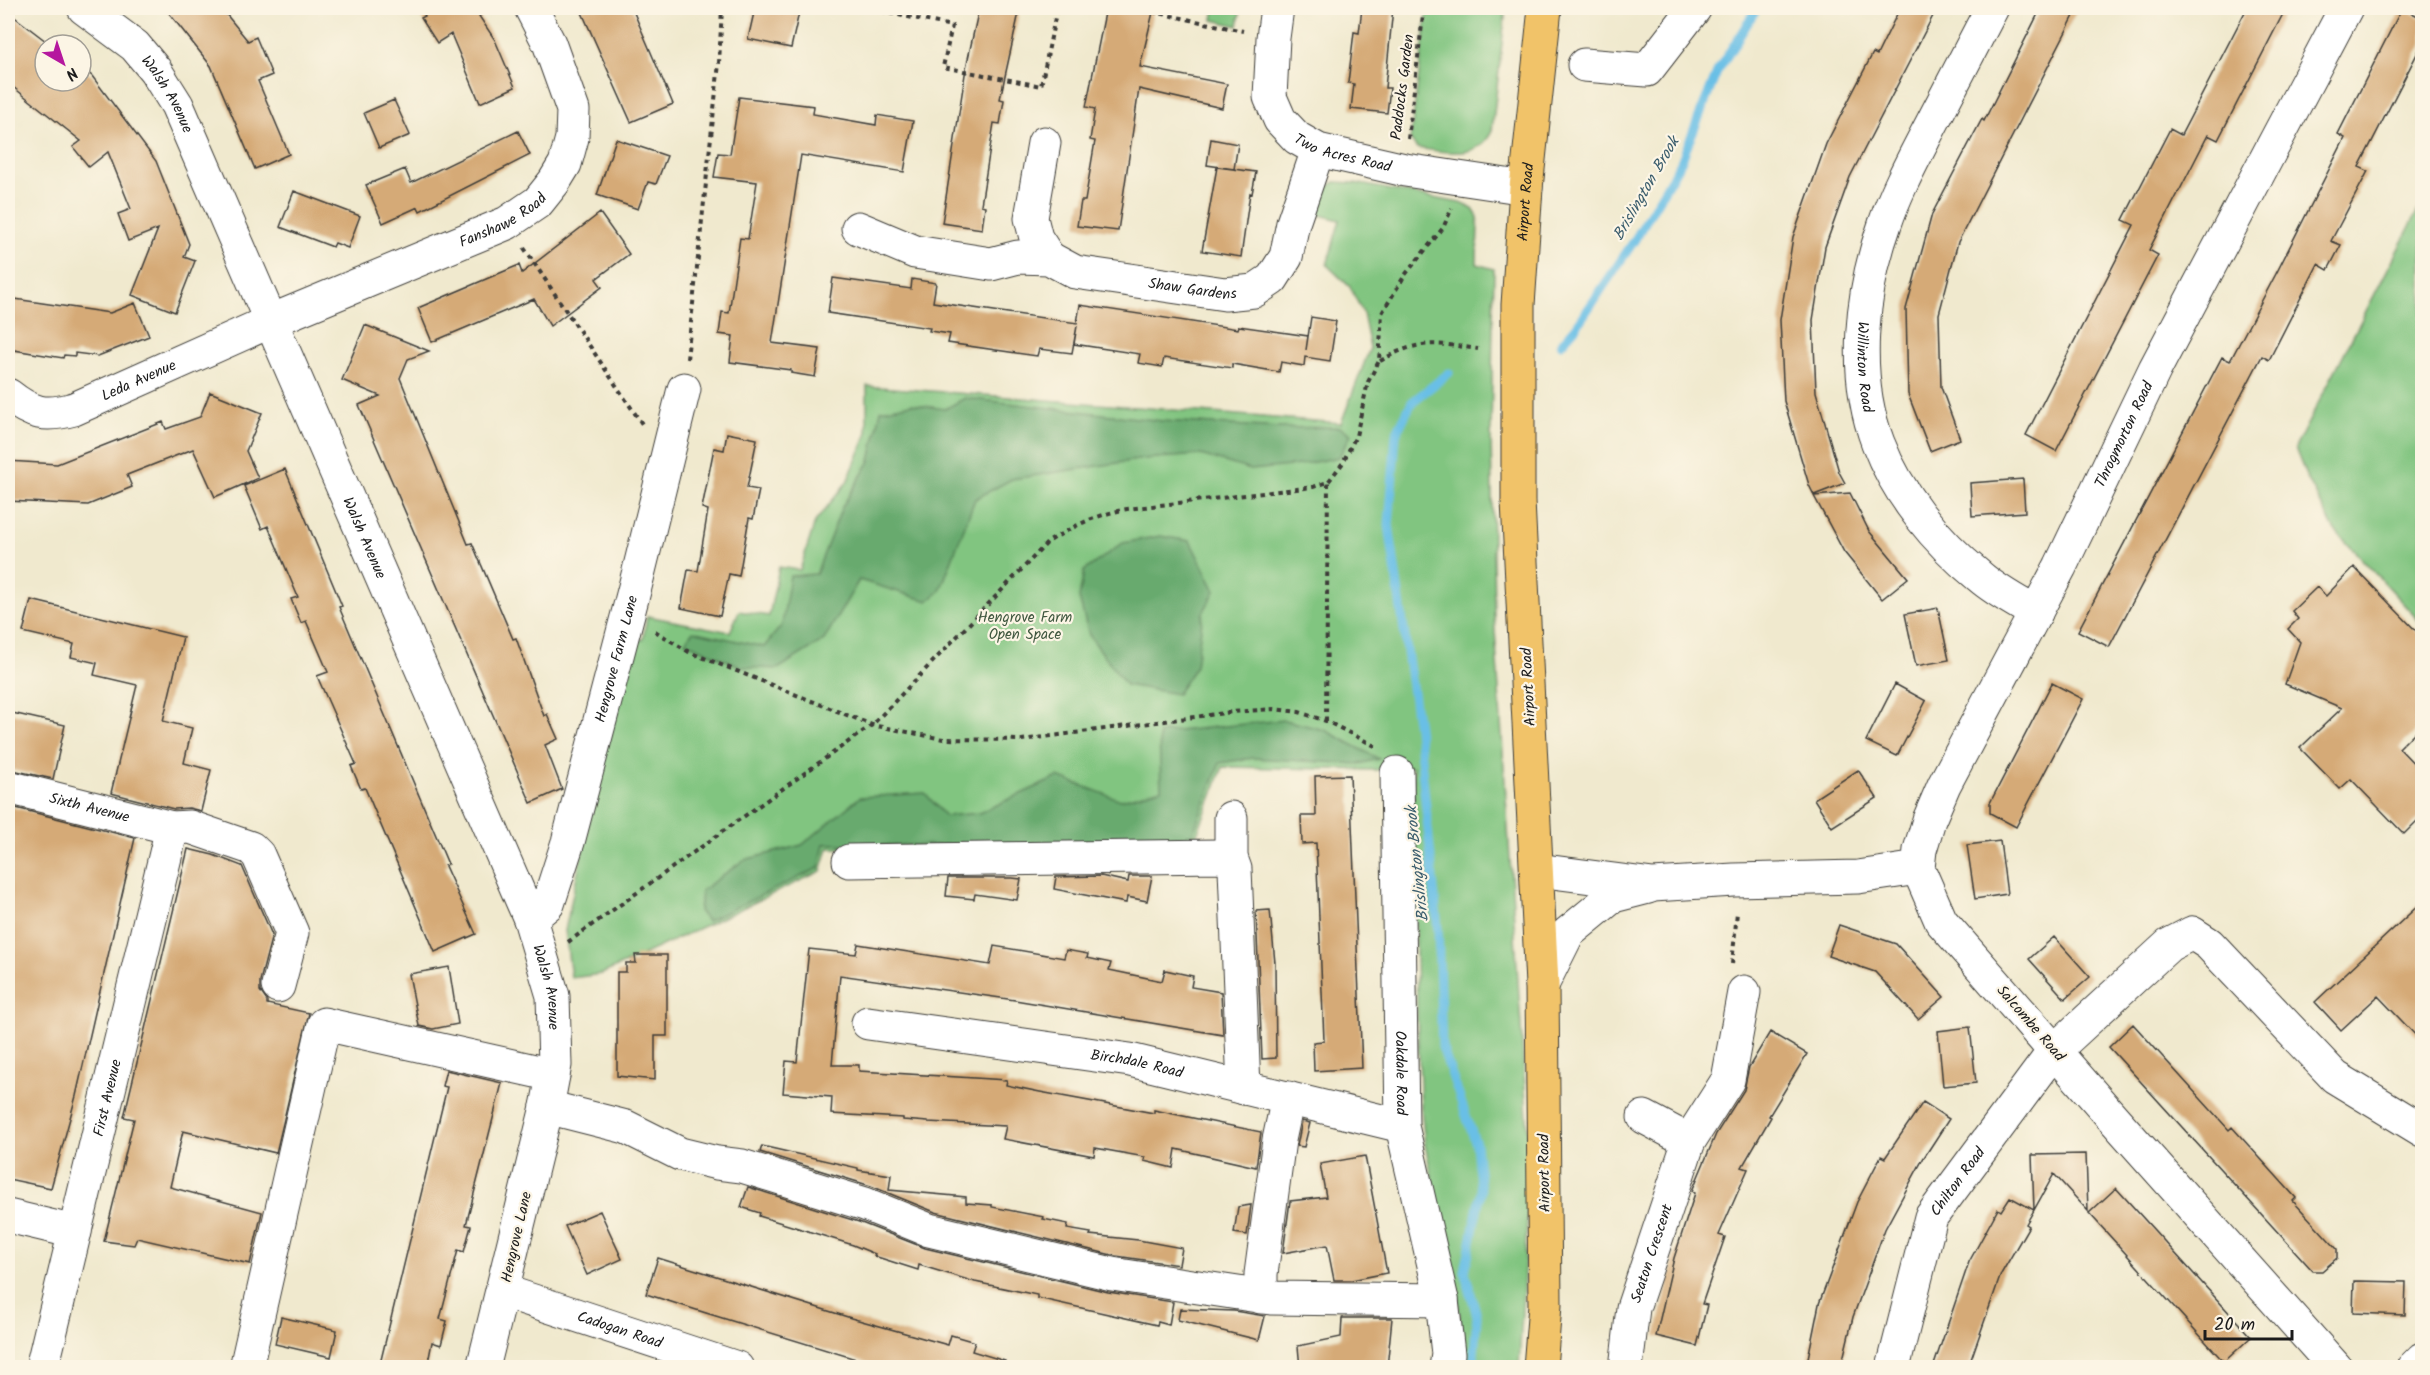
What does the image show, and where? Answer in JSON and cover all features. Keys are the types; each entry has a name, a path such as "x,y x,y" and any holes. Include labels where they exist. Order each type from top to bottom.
{"highway":[{"name":"Airport Road","path":"1540,1368 1545,1305 1542,985 1518,501 1518,305 1526,188 1545,8"}],"street":[{"name":"Walsh Avenue","path":"84,8 135,46 155,70 177,105 530,919 553,996 555,1065 547,1107"},
{"name":"Fanshawe Road","path":"271,321 507,223 538,201 554,182 565,164 572,138 573,110 549,43 531,8"},
{"path":"1584,65 1647,70 1695,8"},
{"name":"Willinton Road","path":"1992,8 1903,179 1885,223 1873,264 1865,312 1863,364 1869,407 1878,443 1923,520 1950,550 1980,577 2036,613"},
{"name":"Throgmorton Road","path":"1918,868 1920,850 1929,820 1944,785 2036,613 2155,369 2346,8"},
{"name":"Two Acres Road","path":"1275,23 1269,97 1280,120 1297,138 1318,150 1405,170 1526,188"},
{"path":"1044,143 1031,218 1036,238 1049,258"},
{"name":"Shaw Gardens","path":"858,228 915,252 991,264 1017,257 1049,258 1075,272 1225,294 1254,291 1272,279 1286,257 1297,212 1318,150"},
{"name":"Leda Avenue","path":"8,395 33,412 53,414 64,412 271,321"},
{"name":"Hengrove Farm Lane","path":"530,919 548,904 568,842 684,389"},
{"name":"Oakdale Road","path":"1398,777 1402,1126 1442,1300 1449,1354 1446,1368"},
{"name":"Sixth Avenue","path":"8,787 172,828 190,827 251,848 258,855 292,933 278,986"},
{"path":"1231,818 1231,858 1235,869 1244,1088"},
{"name":"First Avenue","path":"42,1368 172,828"},
{"path":"849,861 1219,856 1231,858"},
{"path":"1538,870 1653,885 1858,877 1918,868"},
{"name":"Salcombe Road","path":"1918,868 1941,921 2336,1368"},
{"path":"1542,985 1568,933 1613,896 1653,885"},
{"name":"Chilton Road","path":"1893,1368 1931,1217 2055,1050 2169,945 2192,933 2209,944 2335,1077 2422,1130"},
{"name":"Seaton Crescent","path":"1626,1368 1633,1308 1689,1141 1728,1080 1744,992"},
{"name":"Birchdale Road","path":"868,1023 1130,1060 1402,1126"},
{"path":"246,1368 324,1024 553,1075"},
{"path":"1261,1297 1261,1274 1279,1140 1288,1098"},
{"path":"547,1107 626,1127 680,1154 717,1163 742,1166 865,1204 929,1230 1112,1274 1261,1297 1305,1300 1442,1300"},
{"name":"Hengrove Lane","path":"483,1368 547,1107"},
{"path":"1644,1117 1689,1141"},
{"path":"8,1216 75,1232"},
{"name":"Cadogan Road","path":"503,1291 737,1368"},
{"path":"2413,1368 2422,1359"}],"path":[{"path":"684,389 719,63 722,8"},
{"path":"874,8 874,10 952,26 943,67 1041,86 1057,8"},
{"path":"1135,8 1275,23"},
{"name":"Paddocks Garden","path":"1405,170 1424,8"},
{"path":"542,961 872,725 1048,542 1077,524 1104,514 1127,509 1313,487 1328,482 1342,464 1356,436 1368,382 1379,362 1382,313 1405,275 1443,228 1453,206 1456,178"},
{"path":"507,223 666,459"},
{"path":"1379,362 1397,351 1432,343 1478,349"},
{"path":"1326,722 1328,482"},
{"path":"625,625 651,629 689,652 872,725 943,739 1022,740 1232,712 1274,709 1299,712 1326,722 1409,763 1398,777"},
{"path":"1739,880 1730,992 1744,992"}],"green space":[{"path":"1215,8 1241,8 1238,26 1213,20"},
{"path":"1428,8 1506,8 1492,131 1486,141 1470,151 1449,152 1417,148 1410,140"},
{"name":"Hengrove Farm Open Space","path":"1335,182 1355,183 1460,203 1473,209 1478,217 1477,264 1494,269 1491,434 1494,614 1530,1164 1519,1367 1456,1367 1461,1328 1456,1285 1425,1145 1421,1106 1417,1013 1413,767 1374,770 1223,767 1188,857 828,848 821,871 602,974 571,978 565,930 629,636 643,640 647,616 730,632 739,611 769,616 779,567 800,570 815,522 847,482 867,434 867,386 1341,423 1370,348 1363,313 1350,287 1327,265 1340,220 1315,214 1323,190"},
{"path":"2422,203 2422,624 2334,529 2306,476 2295,448"},
{"path":"965,398 1163,421 1281,428 1340,427 1351,434 1339,457 1300,465 1251,470 1201,455 1144,459 1012,479 975,499 940,591 928,601 859,580 824,640 778,669 742,667 685,642 693,631 764,647 782,625 790,576 816,574 842,507 870,461 881,410 912,404 945,409"},
{"path":"1160,536 1190,541 1215,591 1203,613 1196,666 1177,694 1126,685 1089,635 1079,598 1084,571 1123,543"},
{"path":"1284,720 1325,730 1379,759 1359,764 1253,758 1220,763 1187,848 824,844 819,868 707,921 699,911 701,891 744,860 802,845 860,797 925,793 945,816 979,813 1058,777 1121,800 1161,789 1159,733"}],"building":[{"path":"165,8 221,8 248,41 256,37 272,75 258,81 289,154 255,169 211,66"},
{"path":"420,8 492,8 479,16 495,40 515,87 480,103 451,34 437,43 421,18 425,16"},
{"path":"580,8 632,8 673,104 631,122"},
{"path":"755,8 800,8 791,48 748,39"},
{"path":"979,8 1020,8 1000,99 1004,100 1000,124 994,123 981,205 985,206 982,229 942,223 966,68"},
{"path":"1106,8 1154,8 1140,67 1227,84 1222,108 1139,89 1118,231 1077,226 1081,201 1085,201 1095,141 1090,140 1095,109 1086,107"},
{"path":"1362,8 1393,8 1385,88 1390,88 1387,113 1351,109 1354,84 1348,83 1354,32 1359,33"},
{"path":"1900,8 1937,8 1850,177 1825,247 1813,320 1816,392 1839,472 1845,483 1814,495 1784,401 1780,320 1793,237 1826,144 1873,53 1877,55"},
{"path":"2041,8 2078,8 1958,242 1939,314 1941,387 1960,439 1930,451 1908,394 1906,309 1932,214 1982,119 1984,121"},
{"path":"2247,8 2286,8 2218,140 2208,135 2149,250 2158,255 2056,451 2026,435 2134,225 2123,220 2170,129 2181,135"},
{"path":"2402,8 2422,18 2422,44 2359,167 2368,171 2331,241 2341,245 2328,270 2318,264 2269,360 2262,356 2109,647 2078,631 2222,357 2230,361 2278,270 2345,138 2338,134"},
{"path":"8,12 35,33 33,33 33,93 93,93 93,77 156,161 189,244 184,257 195,261 175,312 132,295 158,229 128,241 118,214 131,209 108,152 89,167 73,147 81,141 8,83"},
{"path":"739,97 814,106 813,114 876,125 877,115 913,121 904,172 801,155 772,343 820,349 815,377 791,373 791,370 730,362 733,336 719,334 722,312 729,313 740,238 748,239 757,182 714,177 718,153 730,154"},
{"path":"394,100 410,135 379,148 364,113"},
{"path":"518,131 530,155 420,211 418,207 383,223 366,185 405,169 411,183"},
{"path":"616,139 667,156 656,184 648,182 638,209 597,195"},
{"path":"1211,139 1238,144 1234,169 1207,165"},
{"path":"1217,167 1256,172 1252,194 1250,193 1241,257 1202,251"},
{"path":"294,191 360,216 348,248 335,243 333,247 280,227"},
{"path":"600,213 629,254 596,279 602,287 550,326 534,299 432,342 418,308 519,265 522,273"},
{"path":"833,278 911,289 912,279 936,283 933,302 1077,323 1080,305 1238,329 1239,326 1308,336 1306,350 1311,317 1336,321 1330,361 1305,357 1304,366 1281,362 1279,372 1232,364 1232,368 1164,358 1162,367 1138,363 1140,354 1074,344 1077,326 1072,353 1039,349 1037,356 948,343 950,334 929,331 930,328 828,313"},
{"path":"8,298 110,313 135,303 149,336 98,356 75,353 75,356 64,355 63,358 8,349"},
{"path":"365,325 429,351 408,359 400,378 468,544 472,543 513,639 516,638 544,716 547,714 558,739 545,745 562,789 531,803 359,405 380,396 342,380"},
{"path":"210,392 262,413 246,451 258,478 215,497 193,449 127,475 132,487 88,505 8,501 8,461 57,464 163,422 166,429 200,417"},
{"path":"727,433 757,439 747,488 759,490 753,519 749,518 739,576 729,574 720,616 681,608 688,570 698,571 708,510 702,508 714,448 724,450"},
{"path":"285,469 342,606 339,607 448,864 445,866 476,934 435,952 365,788 361,789 351,766 356,764 317,676 328,672 306,621 301,623 291,599 298,597 268,526 262,529 244,486"},
{"path":"2023,479 2025,512 1972,516 1970,483"},
{"path":"1850,493 1869,531 1908,578 1882,599 1844,552 1814,496"},
{"path":"2354,567 2422,637 2422,725 2399,748 2422,772 2422,816 2404,834 2351,779 2340,789 2300,748 2342,708 2285,684 2300,642 2288,629 2298,619 2292,611 2317,587 2326,596"},
{"path":"31,600 183,637 163,721 192,728 184,763 211,770 201,811 189,808 174,809 111,793 137,685 94,675 97,663 71,657 74,644 23,632"},
{"path":"1938,608 1949,660 1916,666 1905,614"},
{"path":"2052,683 2083,699 2016,827 1990,813 1990,803"},
{"path":"1895,684 1926,701 1897,756 1866,741"},
{"path":"8,712 65,725 53,779 8,769"},
{"path":"1858,770 1877,798 1832,827 1814,799"},
{"path":"1350,775 1362,1068 1314,1071 1313,1042 1324,1041 1316,843 1302,844 1301,816 1316,816 1315,776"},
{"path":"8,806 135,838 76,1096 51,1188 8,1179"},
{"path":"2000,841 2007,894 1975,899 1967,845"},
{"path":"188,849 242,866 272,935 260,981 260,991 267,1004 309,1013 276,1153 183,1131 170,1187 262,1212 250,1264 137,1238 134,1245 104,1241 134,1119 124,1117"},
{"path":"1101,876 1128,882 1129,876 1152,876 1147,901 1127,897 1126,903 1054,889 1056,877"},
{"path":"948,878 1021,879 1017,900 975,894 974,899 946,896"},
{"path":"2422,902 2422,1042 2378,996 2341,1030 2315,1002"},
{"path":"1270,910 1275,963 1276,1058 1262,1059 1256,911"},
{"path":"1839,925 1896,944 1944,997 1918,1019 1875,972 1828,956"},
{"path":"2054,937 2090,977 2065,999 2029,959"},
{"path":"858,944 990,965 994,946 1064,958 1066,950 1088,954 1087,958 1111,963 1109,970 1162,981 1165,970 1193,976 1191,987 1221,992 1223,1035 1015,1000 840,975 832,1065 859,1065 859,1071 1007,1080 1006,1085 1040,1092 1154,1113 1154,1110 1261,1132 1256,1167 1176,1149 1173,1168 1144,1161 1145,1157 1095,1148 1094,1156 1003,1139 1006,1126 831,1114 832,1097 783,1093 786,1061 797,1062 809,949 856,954"},
{"path":"635,955 667,955 667,1036 655,1036 655,1080 617,1076 617,972 626,972 626,963 636,963"},
{"path":"449,967 458,1024 433,1029 419,1026 409,974"},
{"path":"2133,1024 2229,1130 2232,1127 2296,1198 2293,1201 2337,1249 2337,1258 2322,1271 2313,1271 2109,1047"},
{"path":"1970,1027 1976,1083 1943,1086 1938,1031"},
{"path":"1770,1032 1807,1054 1769,1116 1771,1117 1742,1167 1748,1169 1719,1235 1725,1237 1702,1304 1707,1305 1697,1346 1656,1336 1674,1258 1695,1193 1692,1191 1716,1134 1744,1090 1749,1067"},
{"path":"446,1070 502,1083 466,1225 471,1226 464,1252 458,1250 440,1319 447,1321 441,1345 432,1342 427,1368 379,1368 447,1087 442,1086"},
{"path":"1923,1102 1949,1119 1923,1159 1885,1229 1853,1317 1841,1368 1806,1368 1819,1304 1857,1202 1881,1156 1885,1158"},
{"path":"1302,1121 1310,1123 1304,1147 1297,1146"},
{"path":"762,1146 858,1168 858,1170 891,1175 889,1190 966,1197 966,1203 992,1205 992,1207 1044,1217 1043,1219 1068,1224 1067,1229 1091,1233 1090,1235 1182,1248 1179,1265 1116,1256 935,1212 871,1186 760,1152"},
{"path":"2086,1154 2088,1211 2054,1174 2034,1210 2032,1155"},
{"path":"1365,1156 1387,1273 1351,1280 1334,1280 1327,1245 1283,1253 1290,1201 1326,1197 1320,1164"},
{"path":"748,1187 859,1222 925,1248 1108,1292 1173,1302 1169,1325 1158,1322 1157,1325 1037,1298 1037,1295 975,1282 919,1265 918,1270 874,1256 875,1254 853,1245 759,1216 760,1213 741,1207"},
{"path":"2116,1188 2251,1337 2224,1362 2089,1213"},
{"path":"2010,1197 2034,1210 2026,1224 2029,1226 2001,1274 1968,1368 1933,1368 1969,1262 1998,1209 2001,1211"},
{"path":"1251,1205 1247,1235 1234,1233 1238,1207"},
{"path":"600,1211 622,1259 587,1275 565,1226"},
{"path":"658,1258 851,1318 948,1345 951,1335 975,1342 972,1351 1005,1361 1004,1368 885,1368 646,1294"},
{"path":"2354,1281 2406,1282 2405,1315 2353,1313"},
{"path":"1180,1309 1234,1311 1265,1316 1259,1340 1178,1320"},
{"path":"281,1317 337,1330 331,1357 275,1344"},
{"path":"1342,1318 1392,1318 1387,1368 1300,1368 1298,1346 1341,1337"}],"waterway":[{"name":"Brislington Brook","path":"1561,344 1576,327 1634,241 1681,162 1717,72 1757,8"},
{"name":"Brislington Brook","path":"1449,373 1412,402 1396,434 1389,525 1418,728 1438,929 1442,1047 1476,1144 1481,1191 1465,1272 1477,1316 1473,1368"}]}
